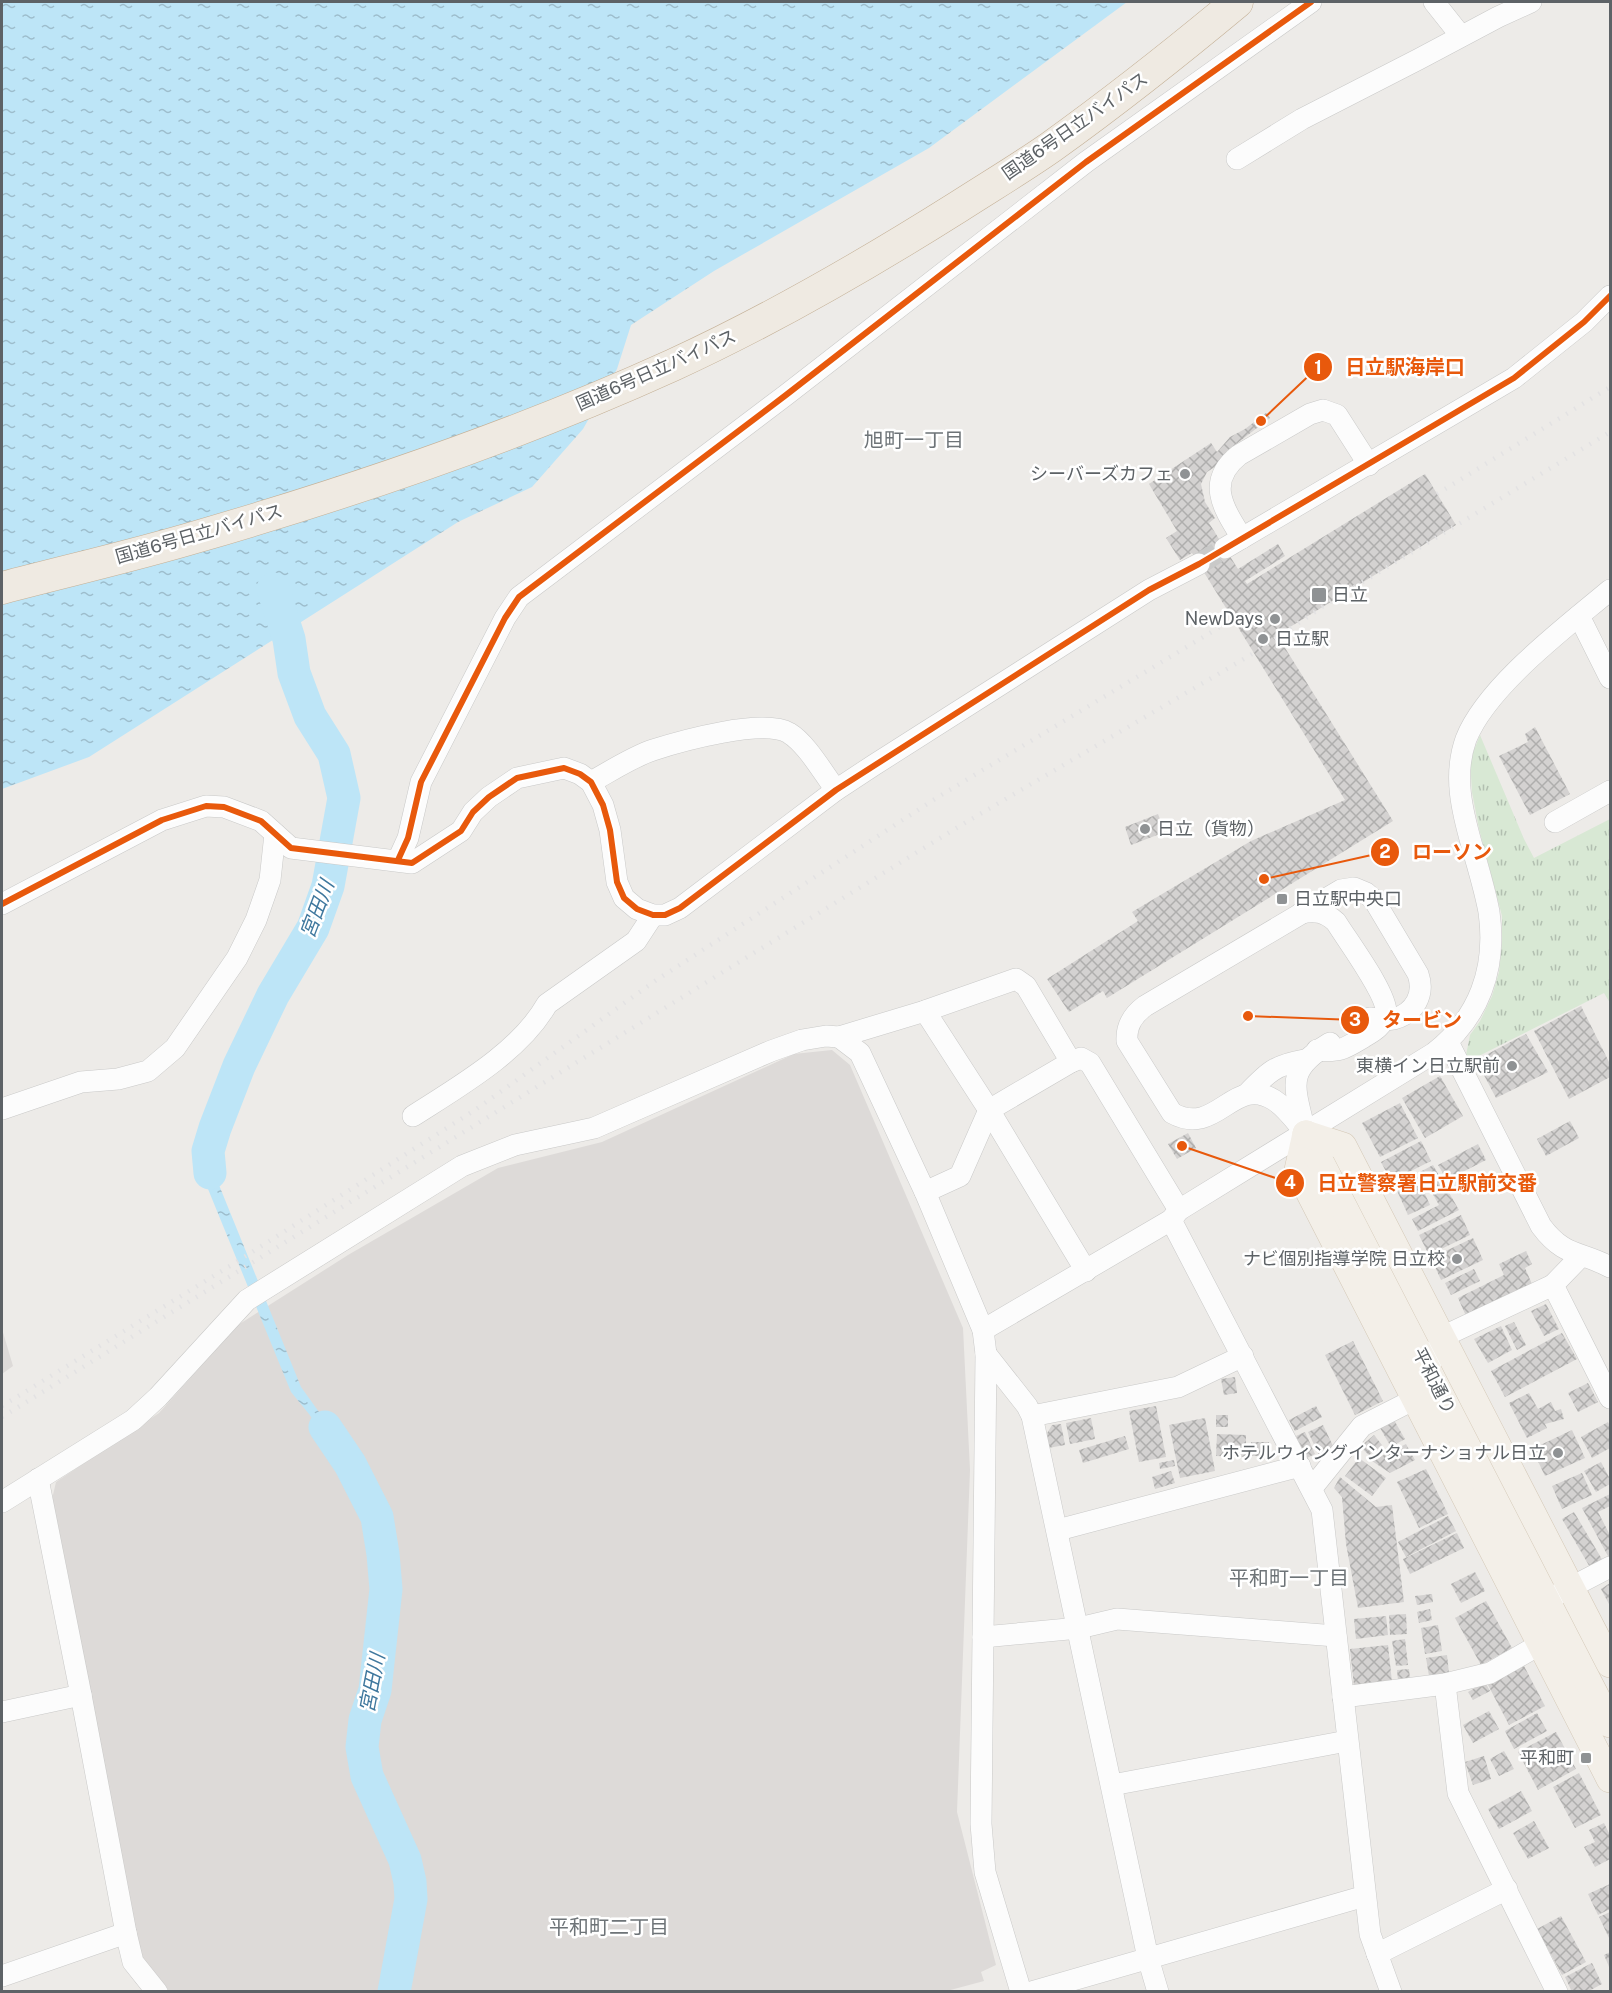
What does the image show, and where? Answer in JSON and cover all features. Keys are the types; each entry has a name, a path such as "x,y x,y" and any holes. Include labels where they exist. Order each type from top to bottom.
{"highway":[{"name":"国道6号日立バイパス","path":"2,588 195,537 368,483 487,441 674,364 819,290 906,240 1048,149 1170,57 1237,2"}],"main road":[{"path":"1611,1664 1343,1146 1306,1134 1298,1170 1414,1399 1552,1638 1611,1779"},
{"name":"平和通り","path":"1306,1134 1547,1600 1552,1638 1611,1724"}],"street":[{"path":"388,859 408,838 421,782 505,618 519,597 786,395 1086,162 1311,2"},
{"path":"1434,2 1461,36"},
{"path":"1237,159 1302,120 1461,36 1496,9 1531,2"},
{"path":"1369,465 1336,415 1323,410 1310,414 1239,455 1229,463 1220,487 1221,500 1234,543 1369,465 1514,378 1584,322 1611,296"},
{"path":"2,904 162,820 206,806 224,807 261,821 283,841 412,863 461,831 489,797 517,778 564,768 580,774 591,782 603,805 610,830 617,882 624,898 637,909 653,915 665,915 680,908 836,790 1139,596 1198,564"},
{"path":"983,1330 1086,1271 1306,1134 1448,1042 1473,1011 1482,991 1488,972 1491,938 1489,912 1463,816 1460,762 1466,739 1477,717 1518,670 1611,590"},
{"path":"1579,616 1611,678"},
{"path":"591,782 651,751 737,729 786,731 797,739 836,790"},
{"path":"1555,822 1611,791"},
{"path":"2,1109 81,1082 118,1079 148,1071 175,1048 237,958 256,920 283,841"},
{"path":"1300,913 1314,910 1327,914 1336,922 1379,990 1386,1006 1377,1019 1377,1029 1335,1052 1311,1055 1283,1064 1263,1077 1247,1094 1200,1119 1182,1119 1172,1113 1127,1041 1126,1031 1130,1022 1145,1006 1300,913 1341,890 1354,888 1366,893 1374,900 1422,984 1417,1003 1408,1011 1393,1020 1377,1019"},
{"path":"413,1116 469,1081 506,1051 540,1015 547,1004 636,941 653,915"},
{"path":"2,1502 133,1420 158,1397 247,1300 462,1166 515,1145 594,1128 771,1051 802,1040 826,1036 839,1037 1016,980 1026,986 1071,1062"},
{"path":"925,1011 989,1110 1086,1271"},
{"path":"839,1037 860,1053 925,1192 983,1330 986,1354 981,1824 985,1872 1021,1992"},
{"path":"1448,1042 1541,1226 1562,1248 1611,1267"},
{"path":"1306,1134 1296,1096 1295,1082 1311,1055"},
{"path":"925,1192 960,1176 989,1110 1071,1062 1082,1058 1090,1063 1175,1215 1243,1356 1322,1510 1370,1934 1391,1992"},
{"path":"1247,1094 1259,1093 1272,1099 1282,1106 1306,1134"},
{"path":"1312,1488 1362,1426 1414,1399 1442,1337 1553,1285 1581,1256"},
{"path":"1553,1285 1611,1398"},
{"path":"986,1354 1027,1406 1032,1416 1148,1958 1158,1992"},
{"path":"1032,1416 1178,1387 1243,1356"},
{"path":"1058,1530 1300,1466"},
{"path":"38,1479 126,1933 133,1962 157,1992"},
{"path":"1547,1600 1611,1567"},
{"path":"983,1637 1078,1628 1117,1619 1336,1636"},
{"path":"1343,1697 1445,1684 1490,1673 1552,1638"},
{"path":"1445,1684 1458,1793 1557,1992"},
{"path":"2,1712 81,1695"},
{"path":"1112,1785 1347,1742"},
{"path":"1377,1954 1507,1889"},
{"path":"1032,1992 1365,1896"},
{"path":"2,1976 126,1933"}],"shaded area":[{"path":"832,1050 850,1065 963,1328 970,1470 957,1812 996,1965 981,1972 984,1981 943,1992 168,1991 141,1959 99,1734 50,1508 56,1482 159,1413 238,1325 348,1255 498,1168 602,1142 794,1054"},
{"path":"2,1329 13,1366 2,1374"}],"green space":[{"path":"1480,735 1534,858 1610,819 1610,1003 1604,993 1469,1061 1466,1055 1470,1035 1480,1021 1492,996 1499,972 1502,942 1502,916 1479,829 1472,792 1470,760"}],"water":[{"path":"2,2 1127,2 929,148 714,271 631,325 617,369 583,429 532,487 458,522 89,757 2,789"},
{"path":"208,1127 222,1131 214,1158 216,1179 301,1387 355,1462 346,1467 291,1392 208,1189 201,1150"}],"building":[{"path":"1266,413 1270,418 1227,451 1222,462 1207,472 1201,484 1205,502 1215,518 1209,523 1238,569 1278,544 1285,556 1245,581 1247,584 1425,474 1456,525 1277,635 1393,821 1107,998 1103,991 1069,1012 1047,979 1138,921 1132,912 1251,841 1345,800 1192,553 1180,560 1166,538 1177,531 1149,484 1211,443 1217,452 1230,437"},
{"path":"1535,727 1570,794 1530,815 1499,756 1528,742 1525,734"},
{"name":"日立（貨物）","path":"1158,814 1165,832 1131,845 1125,827"},
{"path":"1581,1006 1610,1064 1610,1077 1569,1099 1534,1031"},
{"name":"東横イン日立駅前","path":"1526,1034 1548,1072 1496,1098 1476,1060"},
{"path":"1440,1076 1463,1116 1425,1138 1402,1098"},
{"path":"1400,1103 1418,1138 1380,1157 1362,1123"},
{"path":"1570,1121 1579,1138 1546,1156 1537,1139"},
{"path":"1188,1133 1196,1148 1177,1159 1168,1144"},
{"path":"1421,1141 1431,1161 1391,1181 1381,1162"},
{"path":"1478,1144 1486,1160 1447,1180 1438,1165"},
{"path":"1433,1165 1459,1210 1418,1231 1412,1219 1439,1205 1420,1172"},
{"path":"1416,1174 1430,1205 1408,1215 1394,1184"},
{"path":"1461,1215 1470,1235 1429,1255 1419,1235"},
{"name":"ナビ個別指導学院 日立校","path":"1473,1238 1483,1260 1441,1280 1431,1258"},
{"path":"1526,1251 1532,1264 1525,1268 1532,1284 1466,1316 1458,1298 1504,1275 1499,1264"},
{"path":"1474,1269 1480,1281 1451,1295 1445,1283"},
{"path":"1546,1304 1559,1329 1544,1336 1531,1311"},
{"path":"1514,1322 1526,1345 1517,1350 1505,1326"},
{"path":"1501,1326 1512,1350 1488,1363 1474,1339"},
{"path":"1562,1333 1577,1359 1505,1397 1491,1371"},
{"path":"1353,1341 1383,1401 1355,1415 1325,1355"},
{"path":"1235,1377 1237,1393 1224,1395 1221,1379"},
{"path":"1588,1383 1598,1402 1578,1412 1568,1393"},
{"path":"1529,1393 1538,1409 1551,1402 1555,1411 1561,1409 1564,1419 1545,1424 1547,1428 1527,1438 1509,1403"},
{"path":"1156,1406 1166,1457 1139,1462 1129,1411"},
{"path":"1316,1406 1322,1417 1295,1431 1289,1420"},
{"path":"1216,1415 1228,1415 1228,1427 1216,1427"},
{"path":"1091,1418 1095,1439 1070,1444 1066,1423"},
{"path":"1205,1418 1215,1471 1180,1478 1169,1425"},
{"path":"1394,1420 1405,1439 1391,1447 1380,1428"},
{"path":"1608,1422 1610,1448 1592,1458 1581,1437"},
{"path":"1061,1424 1065,1445 1048,1448 1046,1435 1052,1425"},
{"path":"1323,1425 1334,1448 1319,1455 1308,1432"},
{"name":"ホテルウィングインターナショナル日立","path":"1572,1430 1585,1458 1545,1476 1532,1449"},
{"path":"1305,1432 1315,1454 1307,1458 1296,1436"},
{"path":"1217,1434 1246,1435 1246,1457 1216,1456"},
{"path":"1374,1435 1382,1445 1369,1455 1360,1447"},
{"path":"1125,1436 1129,1449 1083,1463 1079,1450"},
{"path":"1251,1442 1269,1442 1269,1456 1252,1456"},
{"path":"1406,1444 1415,1460 1390,1473 1372,1461"},
{"path":"1359,1458 1386,1478 1372,1496 1345,1476"},
{"path":"1174,1460 1175,1466 1160,1469 1159,1463"},
{"path":"1601,1462 1610,1479 1610,1484 1596,1492 1584,1471"},
{"path":"1426,1469 1448,1514 1419,1528 1397,1482"},
{"path":"1171,1471 1175,1483 1155,1489 1152,1477"},
{"path":"1582,1473 1592,1495 1562,1509 1552,1486"},
{"path":"1340,1477 1376,1507 1392,1505 1404,1602 1358,1608 1346,1544 1342,1497 1334,1488"},
{"path":"1610,1494 1610,1506 1598,1512 1610,1535 1609,1558 1582,1508"},
{"path":"1574,1512 1603,1561 1591,1569 1562,1519"},
{"path":"1448,1516 1456,1531 1406,1557 1398,1542"},
{"path":"1457,1533 1464,1548 1410,1574 1403,1559"},
{"path":"1475,1572 1485,1591 1461,1603 1451,1584"},
{"path":"1610,1583 1610,1606 1601,1589"},
{"path":"1432,1594 1433,1602 1417,1605 1415,1596"},
{"path":"1486,1601 1512,1648 1481,1665 1455,1618"},
{"path":"1430,1609 1432,1620 1419,1623 1417,1612"},
{"path":"1406,1614 1407,1634 1390,1635 1389,1615"},
{"path":"1386,1616 1388,1635 1356,1639 1354,1619"},
{"path":"1438,1625 1442,1651 1425,1654 1421,1628"},
{"path":"1405,1639 1408,1665 1396,1666 1392,1641"},
{"path":"1388,1645 1392,1682 1354,1686 1350,1649"},
{"path":"1447,1655 1449,1673 1429,1676 1426,1658"},
{"path":"1524,1666 1545,1706 1509,1725 1488,1685"},
{"path":"1409,1669 1410,1679 1398,1680 1397,1670"},
{"path":"1485,1682 1490,1691 1473,1700 1468,1692"},
{"path":"1489,1711 1499,1729 1473,1743 1463,1725"},
{"path":"1537,1713 1547,1731 1514,1749 1505,1731"},
{"path":"1556,1732 1576,1769 1538,1790 1518,1752"},
{"path":"1504,1751 1514,1769 1499,1776 1490,1759"},
{"path":"1484,1756 1491,1779 1473,1785 1465,1762"},
{"path":"1579,1773 1601,1815 1575,1828 1553,1787"},
{"path":"1521,1791 1532,1811 1499,1829 1488,1809"},
{"path":"1534,1821 1549,1848 1528,1859 1513,1833"},
{"path":"1604,1823 1610,1835 1610,1859 1595,1867 1584,1847 1595,1842 1589,1830"},
{"path":"1610,1884 1610,1909 1598,1915 1588,1894"},
{"path":"1610,1912 1610,1940 1599,1917"},
{"path":"1561,1916 1586,1962 1562,1975 1537,1929"},
{"path":"1610,1952 1610,1969 1604,1955"},
{"path":"1592,1963 1602,1984 1587,1992 1572,1992 1565,1977"}],"waterway":[{"name":"宮田川","path":"210,1173 208,1151 239,1066 273,995 313,928 328,886 344,798 334,754 310,716 294,673 289,639 273,589"},
{"name":"宮田川","path":"325,1427 350,1464 377,1517 383,1554 386,1589 375,1690 365,1720 362,1747 367,1776 405,1860 410,1882 411,1899 394,1992"}],"tunnel":[{"path":"1199,564 1225,548"}],"railway":[{"path":"1437,494 1610,387"},
{"path":"2,1417 958,827 1254,653 1325,605 1610,432"},
{"path":"2,1406 238,1261 475,1110 655,981 938,797 1233,619"}],"cycle path":[{"path":"398,860 408,838 421,782 505,618 519,597 786,395 1086,162 1311,2"},
{"path":"2,904 162,820 206,806 224,807 261,821 291,848 412,863 461,831 473,812 489,797 517,778 564,768 580,774 591,782 603,805 610,830 617,882 624,898 637,909 653,915 665,915 680,908 836,790 1149,590 1199,564 1514,378 1584,322 1610,296"}],"place":[{"name":"日立駅海岸口","path":"1261,421"},
{"name":"シーバーズカフェ","path":"1185,474"},
{"name":"日立","path":"1319,595"},
{"name":"NewDays","path":"1275,619"},
{"name":"日立駅","path":"1263,639"},
{"name":"日立（貨物）","path":"1145,829"},
{"name":"ローソン","path":"1264,879"},
{"name":"日立駅中央口","path":"1282,899"},
{"name":"タービン","path":"1248,1016"},
{"name":"東横イン日立駅前","path":"1512,1066"},
{"name":"日立警察署日立駅前交番","path":"1182,1146"},
{"name":"ナビ個別指導学院 日立校","path":"1457,1259"},
{"name":"ホテルウィングインターナショナル日立","path":"1558,1453"},
{"name":"平和町","path":"1586,1758"}],"district":[{"name":"旭町一丁目","path":"914,440"},
{"name":"平和町一丁目","path":"1289,1578"},
{"name":"平和町二丁目","path":"609,1927"}]}
